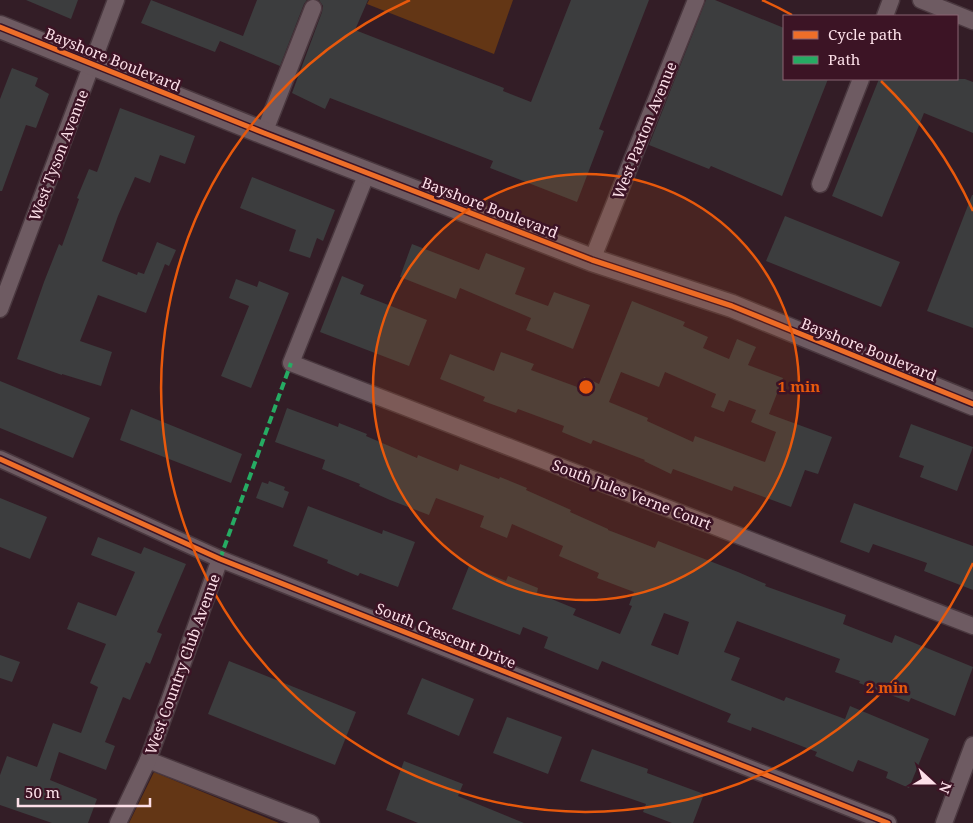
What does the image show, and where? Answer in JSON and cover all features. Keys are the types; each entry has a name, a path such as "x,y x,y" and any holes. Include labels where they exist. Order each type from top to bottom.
{"street":[{"name":"West Tyson Avenue","path":"0,309 116,0"},
{"name":"West Paxton Avenue","path":"592,260 696,0"},
{"path":"885,15 891,0"},
{"path":"921,0 973,21"},
{"path":"264,134 313,8"},
{"name":"Bayshore Boulevard","path":"0,27 264,134 592,260 732,306 973,404"},
{"path":"820,184 861,80"},
{"name":"South Jules Verne Court","path":"367,173 291,363 973,626"},
{"name":"South Crescent Drive","path":"0,459 220,559 888,823"},
{"name":"West Country Club Avenue","path":"118,823 148,760 220,559"},
{"path":"944,823 973,745"},
{"path":"148,760 311,823"}],"shaded area":[{"path":"369,0 513,0 494,54 367,4"},
{"path":"154,772 166,777 279,823 129,823"}],"building":[{"path":"26,0 78,0 71,19"},
{"path":"151,0 243,36 257,0 307,0 280,66 220,41 215,52 141,23"},
{"path":"319,0 368,0 355,30 504,88 503,91 531,102 571,0 649,0 599,129 604,131 577,202 490,168 493,161 330,98 325,109 292,93 322,12 323,6"},
{"path":"706,0 715,0 783,28 783,80 828,80 782,196 711,166 709,169 649,145"},
{"path":"12,68 38,78 35,86 49,94 36,128 26,125 2,191 0,191 0,99"},
{"path":"965,79 973,82 973,133 924,113 882,217 832,196 879,80"},
{"path":"120,108 195,136 185,164 160,155 150,183 135,177 118,216 102,261 137,275 138,272 144,274 157,242 176,250 169,266 165,264 146,313 98,295 80,341 112,352 101,386 17,359 59,244 62,246 79,199 77,198 89,169 97,172"},
{"path":"252,177 335,210 323,241 317,238 310,258 289,251 296,230 240,208"},
{"path":"973,195 973,328 927,311"},
{"path":"785,216 900,262 881,307 766,261"},
{"path":"412,244 479,270 486,253 525,268 515,294 548,306 554,292 590,305 573,349 526,330 531,318 460,288 456,299 400,277"},
{"path":"342,276 364,285 360,294 427,320 409,366 320,332"},
{"path":"236,279 257,287 259,281 289,293 251,388 221,376 249,306 229,298"},
{"path":"632,301 685,322 683,326 708,337 703,348 729,359 737,339 756,347 748,365 783,378 769,414 832,437 818,474 805,470 791,507 734,486 732,491 673,469 671,474 645,460 593,440 591,444 562,432 564,426 518,409 516,413 483,401 485,397 440,379 450,354 494,371 501,352 534,364 531,370 580,388 584,377 599,384","holes":["621,372 659,387 665,372 716,394 711,407 724,412 729,400 756,410 751,422 776,432 765,462 695,436 693,442 647,421 648,418 609,402"]},
{"path":"0,381 90,418 73,458 0,428"},
{"path":"287,408 338,427 339,423 417,458 418,455 458,471 460,464 499,479 500,477 527,488 526,490 571,510 570,512 608,530 655,548 658,541 738,572 766,584 765,586 846,615 843,624 892,643 895,635 973,667 955,716 911,698 909,702 859,683 860,681 835,672 840,659 737,621 724,652 740,658 731,680 784,701 786,697 845,719 850,706 929,739 909,788 886,778 888,772 858,760 853,772 815,756 817,752 752,727 751,731 727,722 731,714 602,661 598,670 544,648 548,637 523,627 520,635 452,609 469,566 506,581 508,576 538,588 537,593 576,609 573,615 620,634 632,606 629,605 634,592 597,578 599,573 559,556 563,546 512,524 507,538 480,527 484,516 436,498 429,515 390,500 359,486 360,484 322,469 325,460 275,442","holes":["664,613 689,622 678,655 651,645"]},
{"path":"131,409 242,454 231,483 120,440"},
{"path":"911,424 973,447 957,491 920,477 924,466 899,457"},
{"path":"269,481 285,487 284,490 289,492 283,508 256,498 262,482 268,484"},
{"path":"0,498 47,517 30,559 0,547"},
{"path":"854,503 973,546 973,590 924,571 927,563 873,544 869,553 840,542"},
{"path":"308,506 382,534 383,530 415,542 398,587 360,573 358,576 327,563 328,560 293,546"},
{"path":"98,537 141,554 144,547 186,564 157,632 162,634 150,664 146,662 130,700 123,697 105,742 115,746 106,770 59,752 50,780 97,799 88,823 52,823 0,805 0,775 7,756 37,767 53,723 81,733 98,687 90,683 106,644 67,629 78,602 116,616 135,572 91,555"},
{"path":"0,655 20,662 12,682 0,678"},
{"path":"229,661 356,712 335,765 208,714"},
{"path":"422,678 474,699 459,736 407,714"},
{"path":"507,717 562,737 548,774 493,753"},
{"path":"592,749 648,769 647,773 704,794 693,823 672,823 643,812 646,804 580,781"},
{"path":"404,761 463,784 458,796 524,823 418,823 386,810"}],"marked path":[{"path":"220,559 291,363"}],"cycle path":[{"path":"0,27 264,133 592,260 732,306 973,404"},
{"path":"0,459 220,559 888,823"}]}
